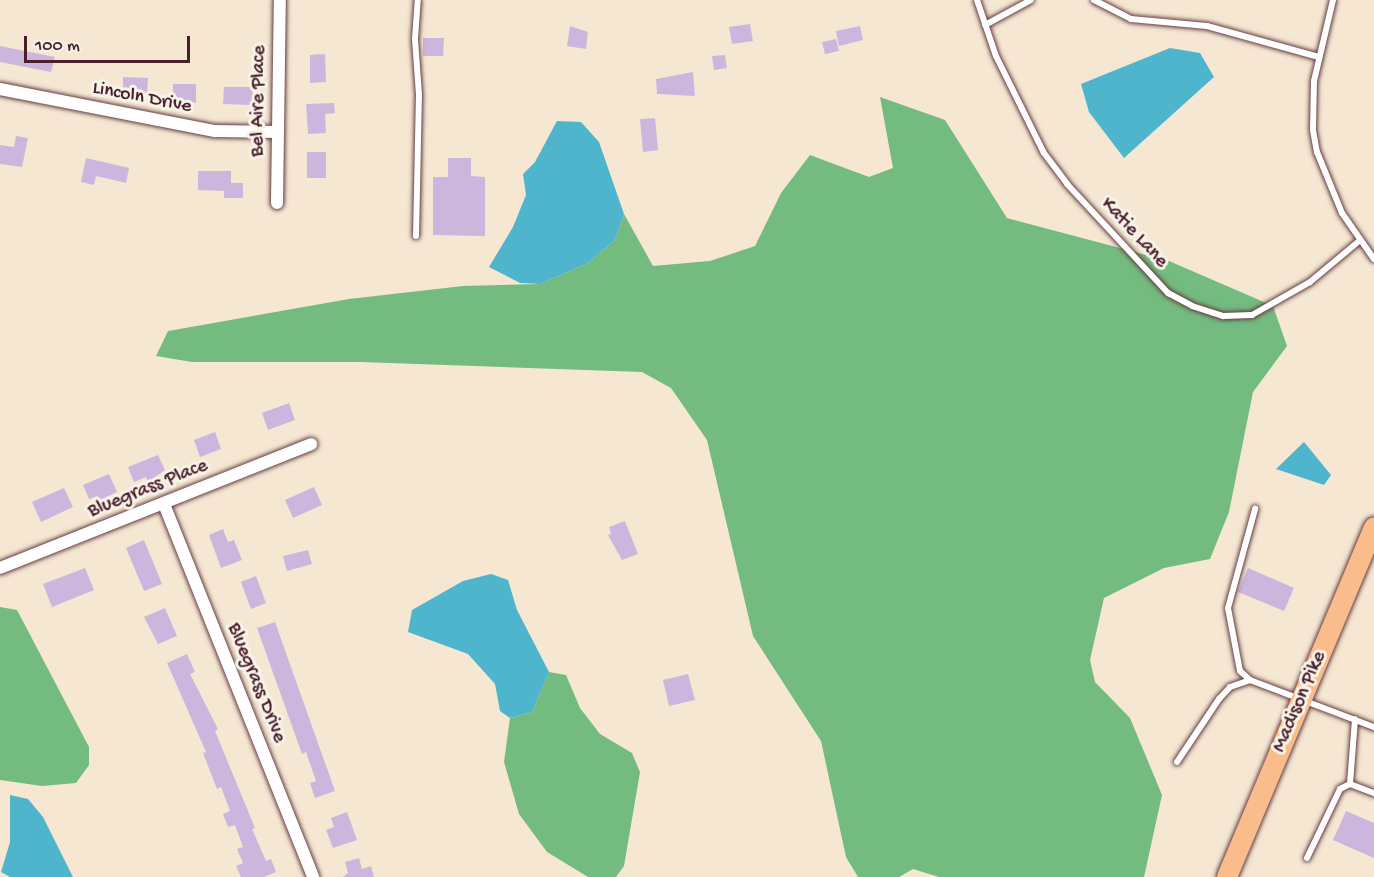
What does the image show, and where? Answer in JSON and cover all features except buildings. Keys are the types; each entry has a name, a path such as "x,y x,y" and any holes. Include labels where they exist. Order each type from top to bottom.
{"main road":[{"name":"Madison Pike","path":"1227,877 1374,528"}],"street":[{"name":"Bel Aire Place","path":"277,203 280,0"},
{"name":"Lincoln Drive","path":"0,89 215,131 278,132"},
{"name":"Bluegrass Place","path":"0,568 311,444"},
{"name":"Bluegrass Drive","path":"164,504 313,877"}],"lane":[{"path":"416,236 419,95 415,39 418,0"},
{"name":"Katie Lane","path":"977,0 985,25 1044,153 1067,184 1168,293 1192,306 1223,316 1251,315 1310,282 1359,241"},
{"path":"985,25 1031,0"},
{"path":"1094,0 1131,19 1207,26 1319,57"},
{"path":"1333,1 1319,57 1312,104 1317,152 1342,213 1359,241 1374,259"},
{"path":"1256,509 1228,608 1240,671 1250,680 1302,697 1374,727"},
{"path":"1177,762 1219,699 1230,687 1250,680"},
{"path":"1350,784 1354,719"},
{"path":"1307,858 1331,802 1340,789 1350,784 1374,793"}],"green space":[{"path":"880,97 945,120 1007,218 1169,261 1273,306 1287,346 1253,392 1229,512 1210,559 1164,568 1104,598 1090,660 1095,682 1130,718 1162,795 1144,877 939,877 913,869 899,877 858,877 846,857 821,741 753,636 707,440 671,388 642,372 361,362 192,362 156,356 168,331 349,299 463,286 540,284 588,263 615,240 624,214 653,266 710,261 755,246 781,193 810,155 869,177 893,168"},
{"path":"0,607 17,610 89,747 89,765 76,783 42,786 0,780"},
{"path":"549,672 566,675 580,708 600,734 632,753 640,772 624,866 616,877 588,877 547,852 519,814 504,762 510,718 532,712"}],"water":[{"path":"1170,48 1200,53 1214,77 1124,158 1089,112 1081,84"},
{"path":"557,121 581,122 599,142 624,214 615,240 588,263 540,284 520,283 489,267 513,227 526,195 523,174 535,162"},
{"path":"1304,442 1331,475 1324,485 1276,469"},
{"path":"491,574 508,580 517,610 549,672 532,712 510,718 500,711 495,684 468,654 408,632 412,610 463,581"},
{"path":"10,795 28,799 43,817 73,877 10,877 1,872 10,842"}]}
